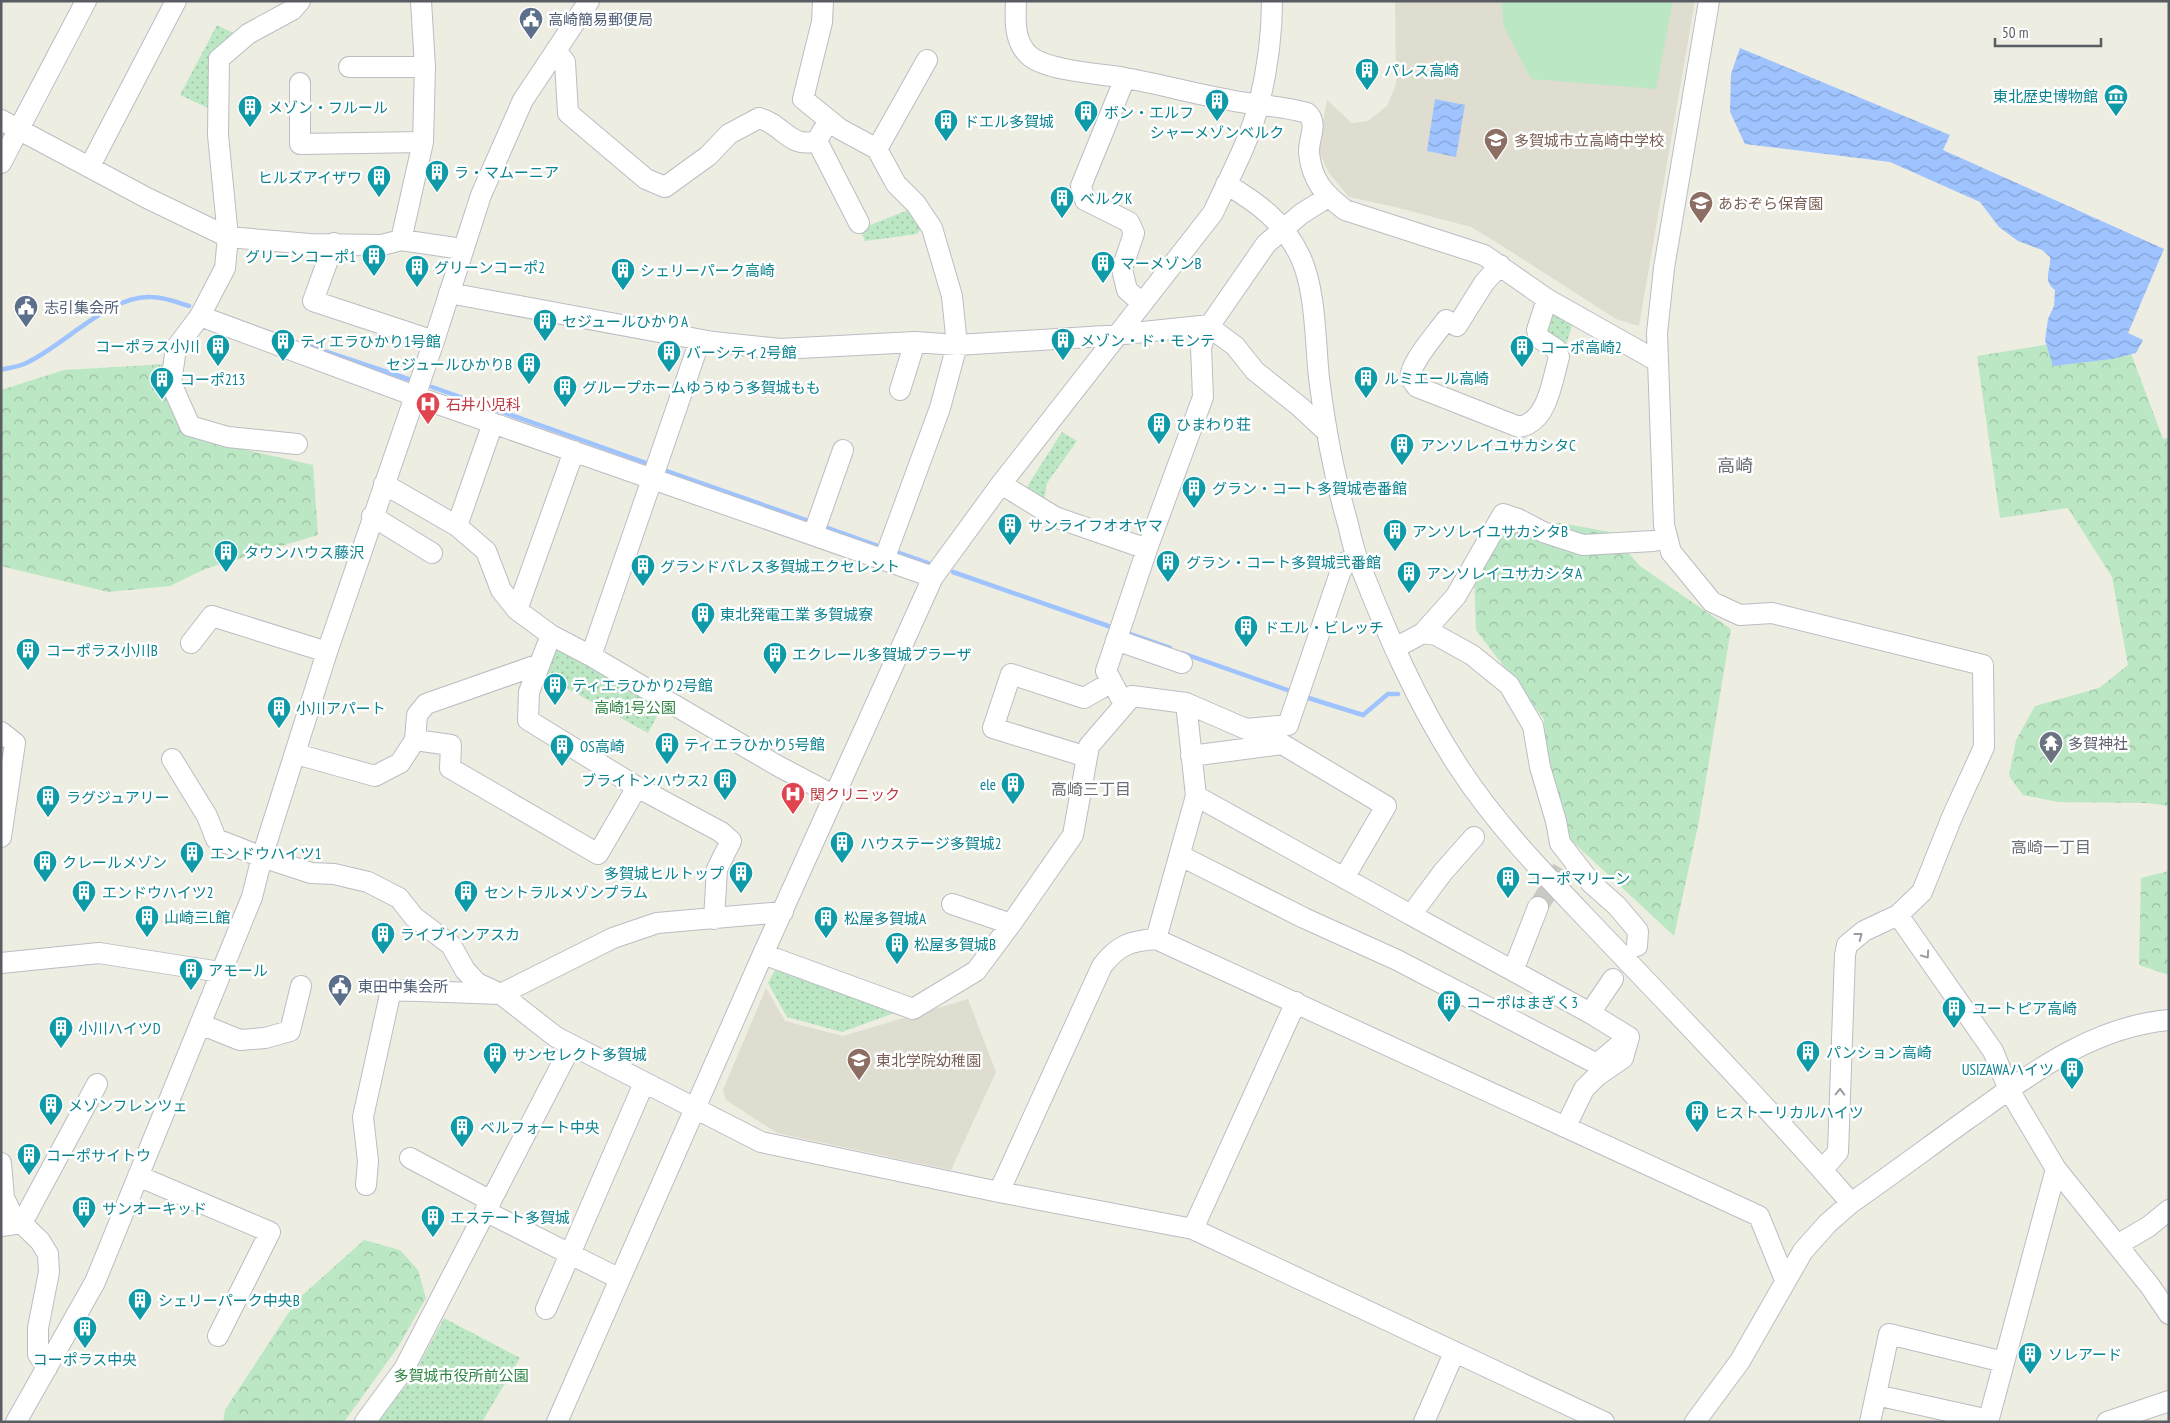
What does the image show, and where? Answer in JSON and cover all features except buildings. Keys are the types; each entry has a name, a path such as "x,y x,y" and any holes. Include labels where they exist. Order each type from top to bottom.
{"street":[{"path":"1,163 10,125 86,1"},
{"path":"90,166 176,1"},
{"path":"297,444 228,437 190,426 171,382 176,348 200,316 225,268 228,236 218,135 220,59 248,34 292,10 300,1"},
{"path":"401,240 422,142 424,67 421,1"},
{"path":"16,1422 95,1282 252,896 262,857 327,652 372,516 434,342 481,195 523,100 589,1"},
{"path":"823,1 822,22 803,99 828,121 877,149 896,184 916,204 932,228 952,296 957,345 940,408 887,552"},
{"path":"1016,1 1015,26 1024,49 1032,58 1047,65 1125,78 1247,104 1259,104 1307,113 1312,117 1313,124 1309,151 1312,167 1321,189 1328,198 1345,210 1473,251 1500,266 1547,298 1657,360"},
{"path":"557,1422 694,1108 933,577 1002,484 1213,213 1240,155 1259,104 1272,28 1272,1"},
{"path":"1709,1 1664,268 1657,333 1664,483 1664,525 1671,552 1712,602 1740,615 1772,613 1983,665 1984,747 1952,817 1922,892 1898,915 1864,931 1847,945 1845,955 1838,1152 1822,1170"},
{"path":"556,50 565,62 568,113 646,179 664,187 708,156 729,134 759,118 769,120 793,140 806,144 817,141 828,121"},
{"path":"877,149 928,60"},
{"path":"349,67 424,67"},
{"path":"1125,78 1082,186 1085,200 1129,222 1134,233 1122,269 1127,290 1142,303"},
{"path":"300,83 300,144 422,142"},
{"path":"10,125 148,198 228,236 310,244 382,245 401,240 462,250"},
{"path":"817,141 859,223"},
{"path":"1226,184 1250,198 1272,215 1300,256 1307,277 1327,432 1341,502 1358,561 1421,703 1458,767 1500,823 1546,876 1751,1090 1851,1203"},
{"path":"1124,704 1106,671 1147,549 1203,397 1201,348 1210,326 1266,244 1301,214 1328,198"},
{"path":"334,243 313,301 434,342"},
{"path":"1500,266 1484,282 1457,326 1446,320 1411,374 1412,382 1417,387 1520,427 1529,425 1542,411 1559,357 1556,349 1539,338 1537,330 1547,298"},
{"path":"449,293 700,340 780,349 915,342 957,345 1210,326 1235,346 1255,371 1327,432"},
{"path":"200,316 415,396 574,451 654,471 813,535 887,552 933,577"},
{"path":"591,656 700,340"},
{"path":"900,390 915,342"},
{"path":"457,526 493,423"},
{"path":"813,535 843,450"},
{"path":"517,610 574,451"},
{"path":"384,484 457,526 486,551 501,590 517,610 551,635 591,656 778,766 835,796"},
{"path":"1002,484 1055,517 1147,549"},
{"path":"1395,648 1423,633 1456,596 1503,514 1518,519 1543,532 1583,545 1653,541 1668,538"},
{"path":"372,516 432,554"},
{"path":"763,954 913,1008 976,971 1073,835 1089,746 1124,704 1132,696 1186,703 1246,729 1288,725 1340,573 1346,562 1358,561"},
{"path":"191,643 212,616 327,652"},
{"path":"1119,633 1182,663"},
{"path":"1423,633 1436,635 1472,655 1509,685 1533,726 1540,767 1566,862 1617,906 1638,931 1636,946"},
{"path":"551,635 530,692 528,720 637,786 721,832 731,841 717,870 714,919"},
{"path":"296,754 376,776 400,763 415,740 417,715 426,704 540,664"},
{"path":"1087,757 993,728 1011,674 1084,698 1112,682"},
{"path":"1156,939 1181,856 1196,796 1190,756 1186,703"},
{"path":"1,732 15,743 1,837"},
{"path":"415,740 451,745 450,768 598,854 637,786"},
{"path":"1190,756 1282,744 1386,806 1344,878"},
{"path":"172,759 207,816 216,839 311,873 334,874 368,882 399,898 414,917 451,945 465,970 477,983 501,994 556,1037 761,1142 999,1192 1193,1229 1604,1422"},
{"path":"1196,796 1590,1013 1629,1037"},
{"path":"1411,915 1443,872 1474,837"},
{"path":"1181,856 1304,918 1397,960 1597,1064 1629,1037"},
{"path":"952,904 1011,924"},
{"path":"1513,971 1538,907"},
{"path":"366,1185 368,1161 363,1117 391,990 501,994 613,938 657,923 783,912"},
{"path":"1898,915 1993,1051 2009,1090 2056,1169 2169,1314"},
{"path":"999,1192 1102,966 1113,952 1134,940 1156,939 1759,1216 1785,1280"},
{"path":"1,963 99,952 220,972"},
{"path":"1590,1013 1613,979"},
{"path":"200,1024 240,1040 265,1038 290,1032 301,986"},
{"path":"1193,1229 1296,1002"},
{"path":"1695,1422 1740,1361 1785,1280 1803,1252 1828,1223 1851,1203 2009,1090 2075,1047 2116,1030 2169,1020"},
{"path":"1566,1126 1584,1089 1597,1076 1623,1058 1629,1037"},
{"path":"365,1422 404,1369 571,1046"},
{"path":"546,1309 644,1083"},
{"path":"22,1224 97,1084"},
{"path":"410,1158 570,1254 620,1279"},
{"path":"1,1163 4,1198 12,1214 40,1241 48,1254 49,1272 38,1337 38,1354 47,1368"},
{"path":"1876,1395 1988,1421 2056,1169"},
{"path":"138,1176 270,1232 218,1336"},
{"path":"2117,1245 2148,1227 2169,1210"},
{"path":"1,1226 22,1224"},
{"path":"1870,1422 1889,1334 2004,1362"},
{"path":"1424,1422 1454,1352"},
{"path":"2107,1422 2169,1401"}],"shaded area":[{"name":"多賀城市立高崎中学校","path":"1395,1 1695,1 1639,326 1616,319 1471,227 1349,197 1329,173 1318,149 1327,100 1352,123 1368,121 1387,106 1396,84"},
{"name":"東北学院幼稚園","path":"766,988 785,1021 843,1036 968,999 996,1072 951,1170 777,1133 726,1100 723,1090"}],"green space":[{"path":"1502,1 1673,1 1656,89 1531,79 1503,25"},
{"path":"217,25 233,33 213,56 210,109 180,95"},
{"path":"911,209 922,227 917,234 865,241 860,229"},
{"path":"1551,308 1574,319 1565,348 1544,337"},
{"path":"2123,332 2163,439 2169,438 2169,806 2147,803 2058,802 2023,795 2009,776 2016,740 2035,706 2099,688 2128,665 2112,577 2068,508 2000,518 1977,356"},
{"path":"168,364 211,442 313,465 318,535 205,569 170,586 108,592 1,566 1,390 64,370"},
{"path":"1062,432 1077,441 1047,483 1044,503 1030,496 1028,485"},
{"path":"1561,523 1610,532 1640,566 1731,629 1699,821 1674,936 1545,816 1544,719 1476,630 1473,551 1497,524"},
{"name":"高崎1号公園","path":"555,646 664,703 648,733 541,674"},
{"path":"2169,871 2169,975 2139,965 2141,878"},
{"path":"775,970 897,1012 842,1032 787,1017 768,983"},
{"path":"364,1240 400,1250 418,1270 426,1298 398,1347 344,1422 223,1422 225,1410 297,1300"},
{"name":"多賀城市役所前公園","path":"444,1318 520,1358 482,1422 378,1422 412,1378"}],"water":[{"path":"1740,48 1950,135 1943,150 2164,249 2128,333 2143,340 2136,353 2112,359 2053,366 2045,340 2048,319 2054,306 2055,290 2048,279 2050,257 2042,250 2018,241 1999,227 1980,202 1890,162 1745,144 1730,112 1731,74"},
{"path":"1435,99 1465,105 1456,157 1427,151"}],"waterway":[{"path":"1,370 21,365 39,356 118,304 151,297 189,306"},
{"path":"303,344 408,379"},
{"path":"432,387 652,465"},
{"path":"661,469 806,520"},
{"path":"828,528 884,548"},
{"path":"894,551 928,563"},
{"path":"953,572 1114,628"},
{"path":"1124,632 1170,648"},
{"path":"1182,653 1293,692"},
{"path":"1302,696 1363,715 1388,694 1398,694"}],"tunnel":[{"path":"1538,907 1562,869"}],"place":[{"name":"高崎簡易郵便局","path":"531,40"},
{"name":"パレス高崎","path":"1367,91"},
{"name":"東北歴史博物館","path":"2116,117"},
{"name":"シャーメゾンベルク","path":"1217,122"},
{"name":"メゾン・フルール","path":"250,128"},
{"name":"ボン・エルフ","path":"1086,133"},
{"name":"ドエル多賀城","path":"946,142"},
{"name":"多賀城市立高崎中学校","path":"1496,161"},
{"name":"ラ・マムーニア","path":"437,193"},
{"name":"ヒルズアイザワ","path":"379,198"},
{"name":"ベルクK","path":"1062,219"},
{"name":"あおぞら保育園","path":"1701,224"},
{"name":"グリーンコーポ1","path":"374,277"},
{"name":"マーメゾンB","path":"1103,284"},
{"name":"グリーンコーポ2","path":"417,288"},
{"name":"シェリーパーク高崎","path":"623,291"},
{"name":"志引集会所","path":"26,328"},
{"name":"セジュールひかりA","path":"545,342"},
{"name":"メゾン・ド・モンテ","path":"1063,361"},
{"name":"ティエラひかり1号館","path":"283,362"},
{"name":"コーポラス小川","path":"218,367"},
{"name":"コーポ高崎2","path":"1522,368"},
{"name":"バーシティ2号館","path":"669,373"},
{"name":"セジュールひかりB","path":"529,385"},
{"name":"ルミエール高崎","path":"1366,399"},
{"name":"コーポ213","path":"162,400"},
{"name":"グループホームゆうゆう多賀城もも","path":"565,408"},
{"name":"石井小児科","path":"428,425"},
{"name":"ひまわり荘","path":"1159,445"},
{"name":"アンソレイユサカシタC","path":"1402,466"},
{"name":"グラン・コート多賀城壱番館","path":"1194,509"},
{"name":"サンライフオオヤマ","path":"1010,546"},
{"name":"アンソレイユサカシタB","path":"1395,552"},
{"name":"タウンハウス藤沢","path":"226,573"},
{"name":"グラン・コート多賀城弐番館","path":"1168,583"},
{"name":"グランドパレス多賀城エクセレント","path":"643,587"},
{"name":"アンソレイユサカシタA","path":"1409,594"},
{"name":"東北発電工業 多賀城寮","path":"703,635"},
{"name":"ドエル・ビレッチ","path":"1246,648"},
{"name":"コーポラス小川B","path":"28,671"},
{"name":"エクレール多賀城プラーザ","path":"775,675"},
{"name":"ティエラひかり2号館","path":"555,706"},
{"name":"小川アパート","path":"279,729"},
{"name":"多賀神社","path":"2051,764"},
{"name":"ティエラひかり5号館","path":"667,765"},
{"name":"OS高崎","path":"562,767"},
{"name":"ブライトンハウス2","path":"725,801"},
{"name":"ele","path":"1013,805"},
{"name":"関クリニック","path":"793,815"},
{"name":"ラグジュアリー","path":"48,818"},
{"name":"ハウステージ多賀城2","path":"842,864"},
{"name":"エンドウハイツ1","path":"192,874"},
{"name":"クレールメゾン","path":"45,883"},
{"name":"多賀城ヒルトップ","path":"741,894"},
{"name":"コーポマリーン","path":"1508,899"},
{"name":"エンドウハイツ2","path":"84,913"},
{"name":"セントラルメゾンプラム","path":"466,913"},
{"name":"山崎三L館","path":"147,938"},
{"name":"松屋多賀城A","path":"826,939"},
{"name":"ライブインアスカ","path":"383,955"},
{"name":"松屋多賀城B","path":"897,965"},
{"name":"アモール","path":"191,991"},
{"name":"東田中集会所","path":"340,1007"},
{"name":"コーポはまぎく3","path":"1449,1023"},
{"name":"ユートピア高崎","path":"1954,1029"},
{"name":"小川ハイツD","path":"61,1049"},
{"name":"パンション高崎","path":"1808,1073"},
{"name":"サンセレクト多賀城","path":"495,1075"},
{"name":"東北学院幼稚園","path":"859,1081"},
{"name":"USIZAWAハイツ","path":"2072,1090"},
{"name":"メゾンフレンツェ","path":"51,1126"},
{"name":"ヒストーリカルハイツ","path":"1697,1133"},
{"name":"ベルフォート中央","path":"462,1148"},
{"name":"コーポサイトウ","path":"29,1176"},
{"name":"サンオーキッド","path":"84,1229"},
{"name":"エステート多賀城","path":"433,1238"},
{"name":"シェリーパーク中央B","path":"140,1321"},
{"name":"コーポラス中央","path":"85,1349"},
{"name":"ソレアード","path":"2030,1375"}],"district":[{"name":"高崎","path":"1735,465"},
{"name":"高崎三丁目","path":"1091,789"},
{"name":"高崎一丁目","path":"2051,847"}]}
